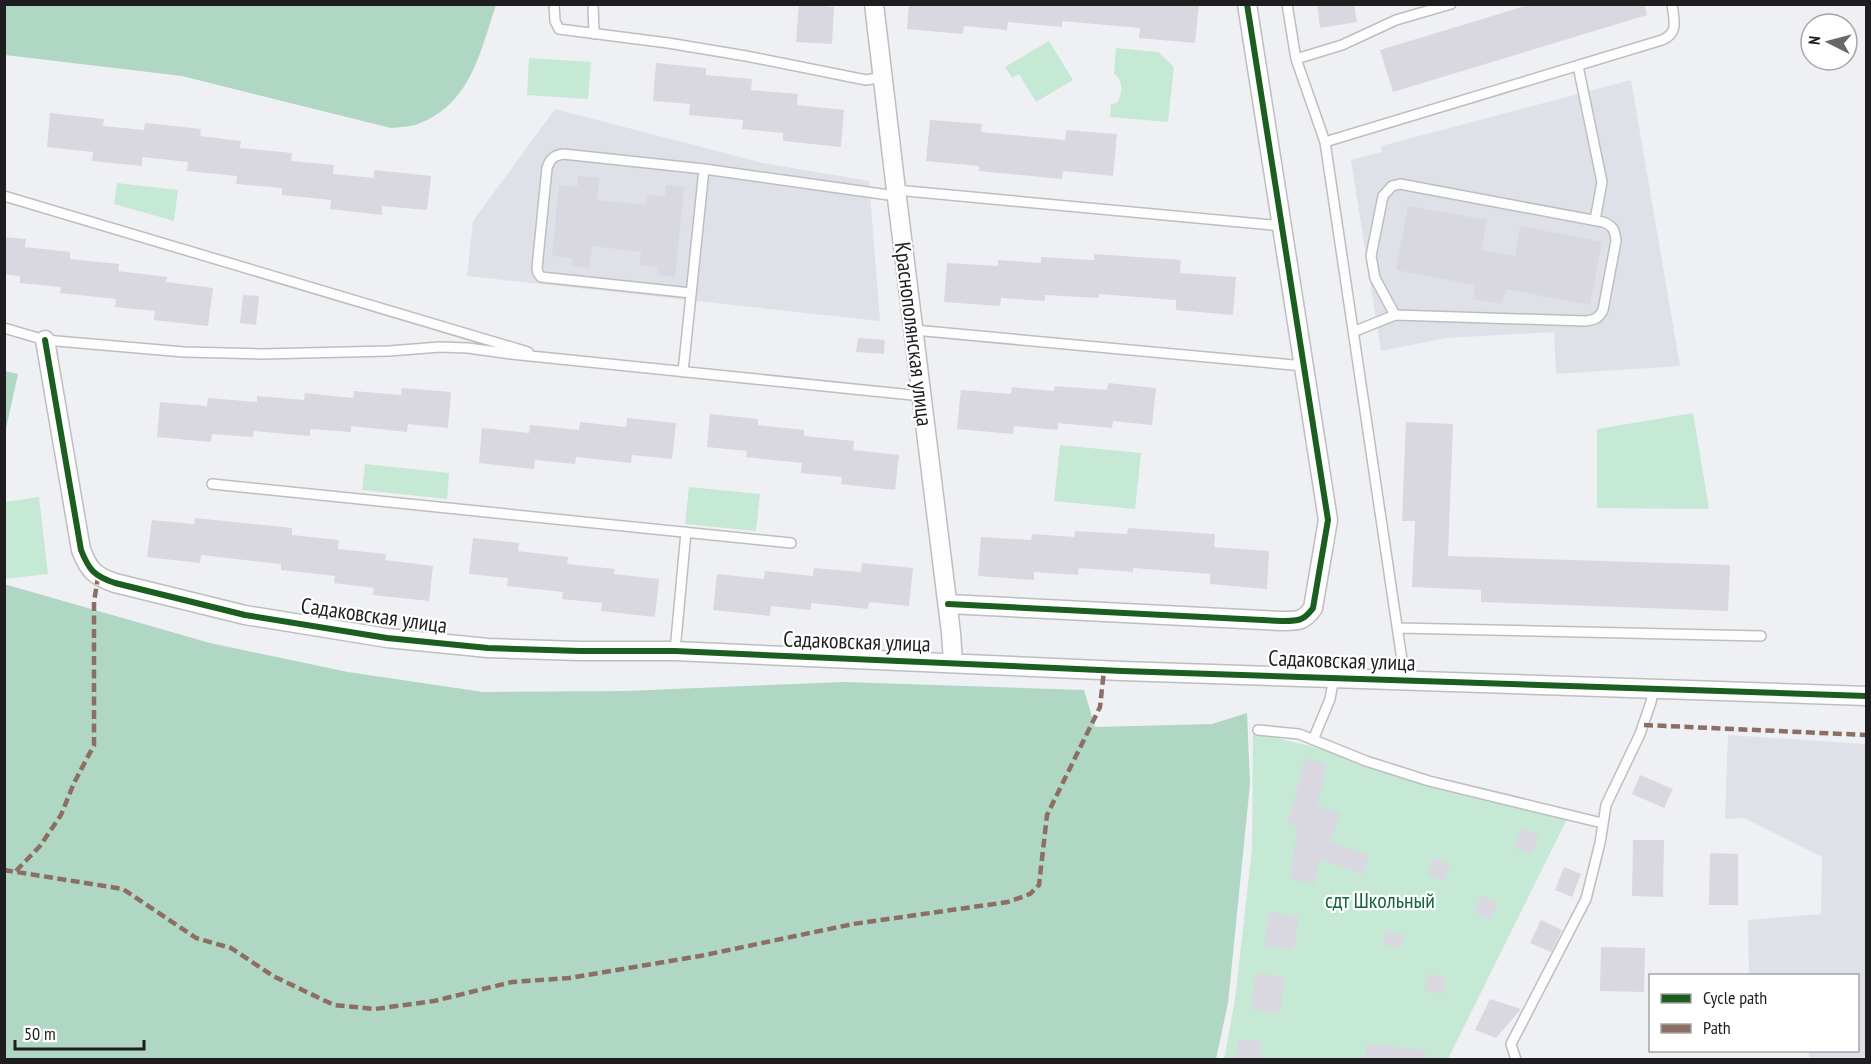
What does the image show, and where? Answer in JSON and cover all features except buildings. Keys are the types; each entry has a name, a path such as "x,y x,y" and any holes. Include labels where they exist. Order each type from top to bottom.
{"street":[{"name":"Краснополянская улица","path":"874,4 948,604 953,663"},
{"path":"948,604 1281,621 1294,621 1306,616 1313,608 1328,520 1247,4"},
{"name":"Садаковская улица","path":"45,340 81,550 87,566 98,577 245,615 387,638 488,648 675,651 1334,678 1866,696"}],"lane":[{"path":"554,4 555,21 559,29 668,43 866,80 883,77"},
{"path":"593,4 594,34"},
{"path":"1287,4 1296,59 1325,142 1405,680"},
{"path":"1296,59 1342,45 1396,20 1451,4"},
{"path":"1325,142 1670,37 1674,32 1675,23 1672,4"},
{"path":"1578,66 1602,182 1595,220"},
{"path":"692,293 541,277 537,268 549,160 562,154 896,193 1282,226"},
{"path":"683,372 704,169"},
{"path":"1353,332 1395,315 1595,320 1603,310 1616,241 1615,231 1610,225 1595,220 1400,184 1392,186 1382,198 1371,255 1375,278 1395,315"},
{"path":"4,196 550,358"},
{"path":"4,328 45,340 174,351 262,354 456,347 922,396"},
{"path":"914,330 1304,366"},
{"path":"212,484 791,543"},
{"path":"675,651 686,532"},
{"path":"1399,628 1761,636"},
{"path":"1313,740 1330,699 1334,678"},
{"path":"1516,1059 1511,1044 1586,899 1600,843 1606,805 1640,734 1653,690"},
{"path":"1258,730 1299,734 1366,761 1429,782 1602,823"}],"shaded area":[{"path":"1631,80 1680,366 1556,374 1554,332 1446,338 1381,351 1351,160 1382,152 1381,146"},
{"path":"555,109 763,163 869,181 880,321 467,276 473,221"},
{"path":"1728,735 1866,744 1866,1059 1809,1059 1809,1052 1859,1052 1859,974 1749,974 1748,920 1821,914 1822,857 1744,818 1725,819"}],"green space":[{"path":"4,5 496,5 478,58 462,90 436,115 418,124 391,128 182,76 5,55"},
{"path":"1049,41 1073,80 1036,102 1019,74 1012,78 1005,67"},
{"path":"1116,48 1158,52 1174,67 1168,122 1110,117 1111,104 1117,103 1121,91 1119,79 1114,74"},
{"path":"529,58 591,62 588,99 527,95"},
{"path":"117,183 178,190 174,221 114,204"},
{"path":"4,371 18,374 5,433"},
{"path":"1693,413 1709,509 1597,508 1597,429"},
{"path":"1060,445 1141,453 1135,509 1054,501"},
{"path":"365,464 449,473 447,499 362,490"},
{"path":"689,487 760,494 756,531 685,524"},
{"path":"39,497 48,574 5,579 5,502"},
{"path":"4,584 210,643 348,672 483,692 625,691 844,682 1084,690 1095,727 1212,724 1247,713 1250,784 1228,1003 1216,1059 5,1059"},
{"name":"сдт Школьный","path":"1253,732 1571,811 1448,1059 1224,1060 1235,999 1252,849"}],"marked path":[{"path":"16,871 40,846 61,815 74,783 94,745 94,602 98,577"},
{"path":"4,870 123,889 196,938 231,948 273,976 334,1005 375,1009 434,1001 512,982 569,978 700,956 853,924 1008,902 1030,894 1039,885 1047,815 1100,707 1104,670"},
{"path":"1644,725 1866,735"}],"cycle path":[{"path":"948,604 1281,621 1299,620 1313,608 1328,520 1247,4"},
{"path":"45,340 81,550 87,563 97,575 115,583 245,615 387,638 488,648 675,651 1122,671 1866,696"}]}
